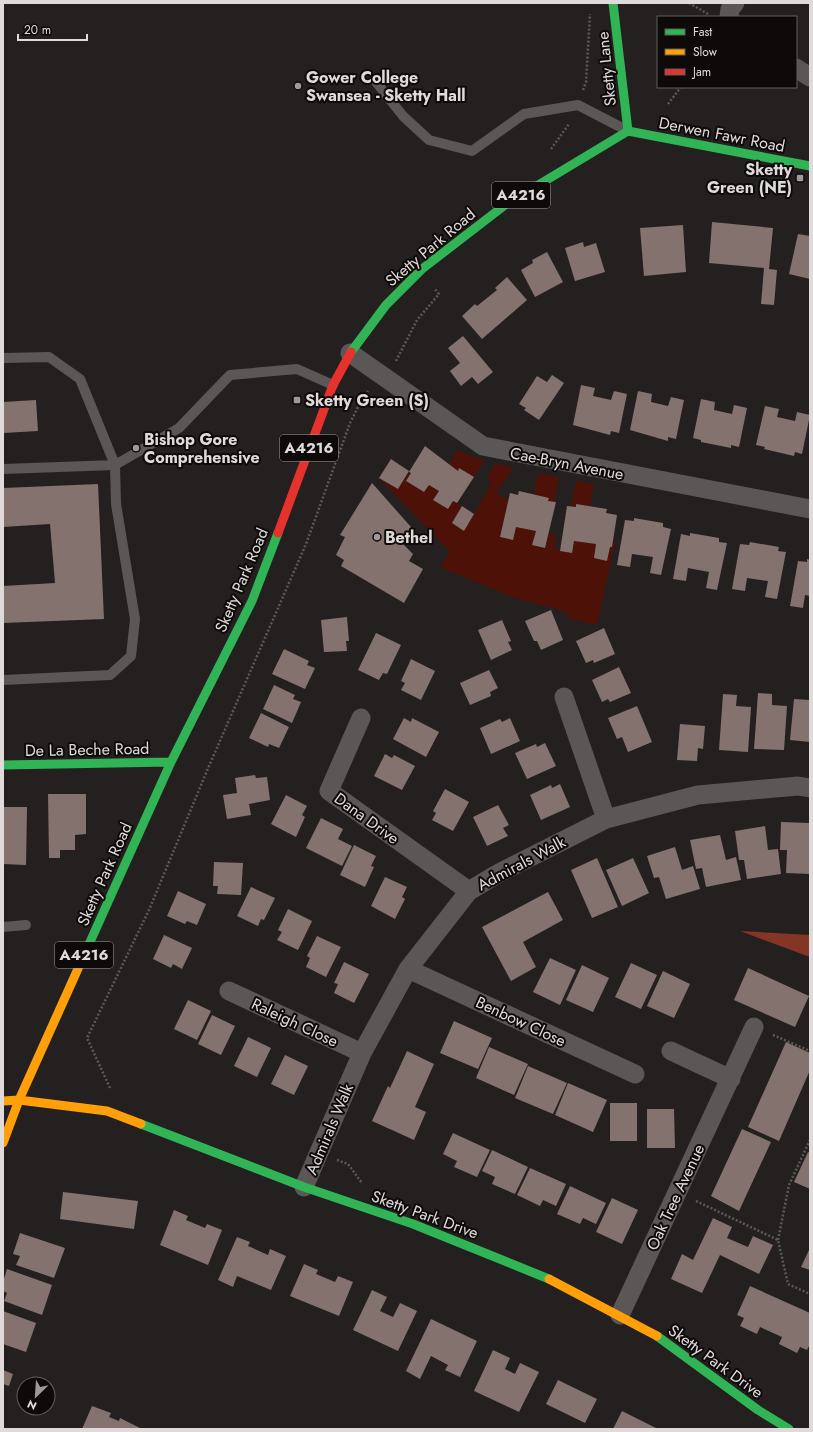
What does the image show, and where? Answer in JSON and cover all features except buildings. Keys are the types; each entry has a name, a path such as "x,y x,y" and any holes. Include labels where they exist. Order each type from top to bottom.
{"main road":[{"name":"Sketty Lane","path":"613,3 628,131"},
{"name":"Derwen Fawr Road","path":"628,131 810,166"},
{"name":"Sketty Park Road","path":"3,1143 19,1100 171,762 252,601 333,385 350,353 386,305 428,265 505,205 628,131"},
{"name":"De La Beche Road","path":"3,765 171,762"},
{"name":"Sketty Park Drive","path":"3,1101 19,1100 107,1111 304,1187 413,1224 535,1272 620,1315 667,1343 758,1410 789,1429"}],"street":[{"path":"729,16 730,9 735,3"},
{"path":"797,69 810,77"},
{"name":"Cae-Bryn Avenue","path":"350,353 483,446 810,509"},
{"path":"564,697 606,819"},
{"name":"Dana Drive","path":"361,718 329,791 469,891"},
{"name":"Admirals Walk","path":"304,1187 362,1054 408,969 469,891 498,873 606,819 698,795 798,786 810,788"},
{"name":"Benbow Close","path":"408,969 635,1074"},
{"name":"Raleigh Close","path":"229,991 362,1054"},
{"name":"Oak Tree Avenue","path":"620,1315 754,1027"},
{"path":"671,1051 730,1079"}],"lane":[{"path":"376,82 403,116 429,140 472,151 524,114 578,105 628,131"},
{"path":"3,358 49,357 80,379 115,466 116,504 135,619 131,656 110,675 3,680"},
{"path":"3,469 115,466 179,428 230,375 297,369 333,385"},
{"path":"3,927 26,925"}],"path":[{"path":"689,3 711,16"},
{"path":"668,104 679,88"},
{"path":"754,1027 810,1051"},
{"path":"810,1140 788,1185 778,1240 788,1284 810,1294"},
{"path":"678,1192 778,1240"}],"shaded area":[{"path":"457,450 484,461 474,477 460,468 458,471 449,464"},
{"path":"495,463 513,468 496,493 508,500 500,537 513,540 516,527 536,531 533,545 545,548 549,533 556,536 554,548 572,553 574,541 596,544 594,558 607,561 610,547 612,547 613,541 615,542 597,625 567,618 568,612 515,598 440,567 450,552 379,478 398,489 409,472 411,473 406,481 424,492 429,485 439,491 433,500 447,509 453,501 462,506 452,523 464,531 491,484 488,477"},
{"path":"538,473 559,477 554,502 548,501 548,498 534,494"},
{"path":"576,481 594,484 590,507 577,504 576,507 571,506"},
{"path":"740,931 810,935 810,957"}],"traffic: fast":[{"path":"351,352 386,305 422,269 505,205 628,131 613,3"},
{"path":"628,131 810,166"},
{"path":"81,962 171,762 252,601 278,533"},
{"path":"3,765 171,762"},
{"path":"141,1124 304,1187 413,1224 549,1279"},
{"path":"657,1336 758,1410 789,1429"}],"traffic: slow":[{"path":"3,1101 19,1100 81,962"},
{"path":"3,1143 19,1100 107,1111 141,1124"},
{"path":"549,1279 657,1336"}],"traffic: jam":[{"path":"278,533 333,385 351,352"}],"place":[{"name":"Gower College Swansea - Sketty Hall","path":"298,86"},
{"name":"Sketty Green (NE)","path":"800,178"},
{"name":"Sketty Green (S)","path":"297,400"},
{"name":"Bishop Gore Comprehensive","path":"136,448"},
{"name":"Bethel","path":"377,537"}]}
